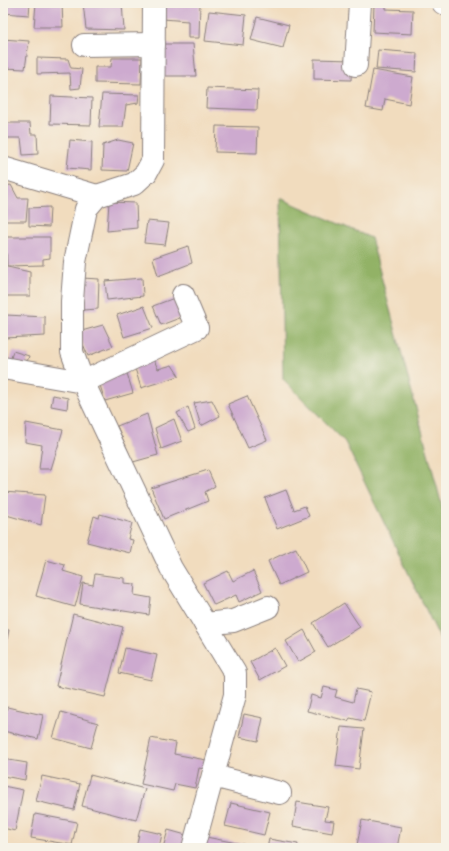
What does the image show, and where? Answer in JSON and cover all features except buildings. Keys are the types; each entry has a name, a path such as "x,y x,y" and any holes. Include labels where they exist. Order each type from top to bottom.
{"street":[{"path":"154,3 153,160 146,173 134,184 97,196 86,209 75,262 72,301 72,352 83,382 171,568 235,673 235,695 193,848"},
{"path":"356,64 360,3"},
{"path":"84,45 154,44"},
{"path":"3,168 97,196"},
{"path":"3,368 83,382 198,328 183,295"},
{"path":"205,624 233,621 268,606"},
{"path":"213,776 280,793"}],"green space":[{"path":"280,198 371,238 446,521 446,651 345,442 283,379"}]}
